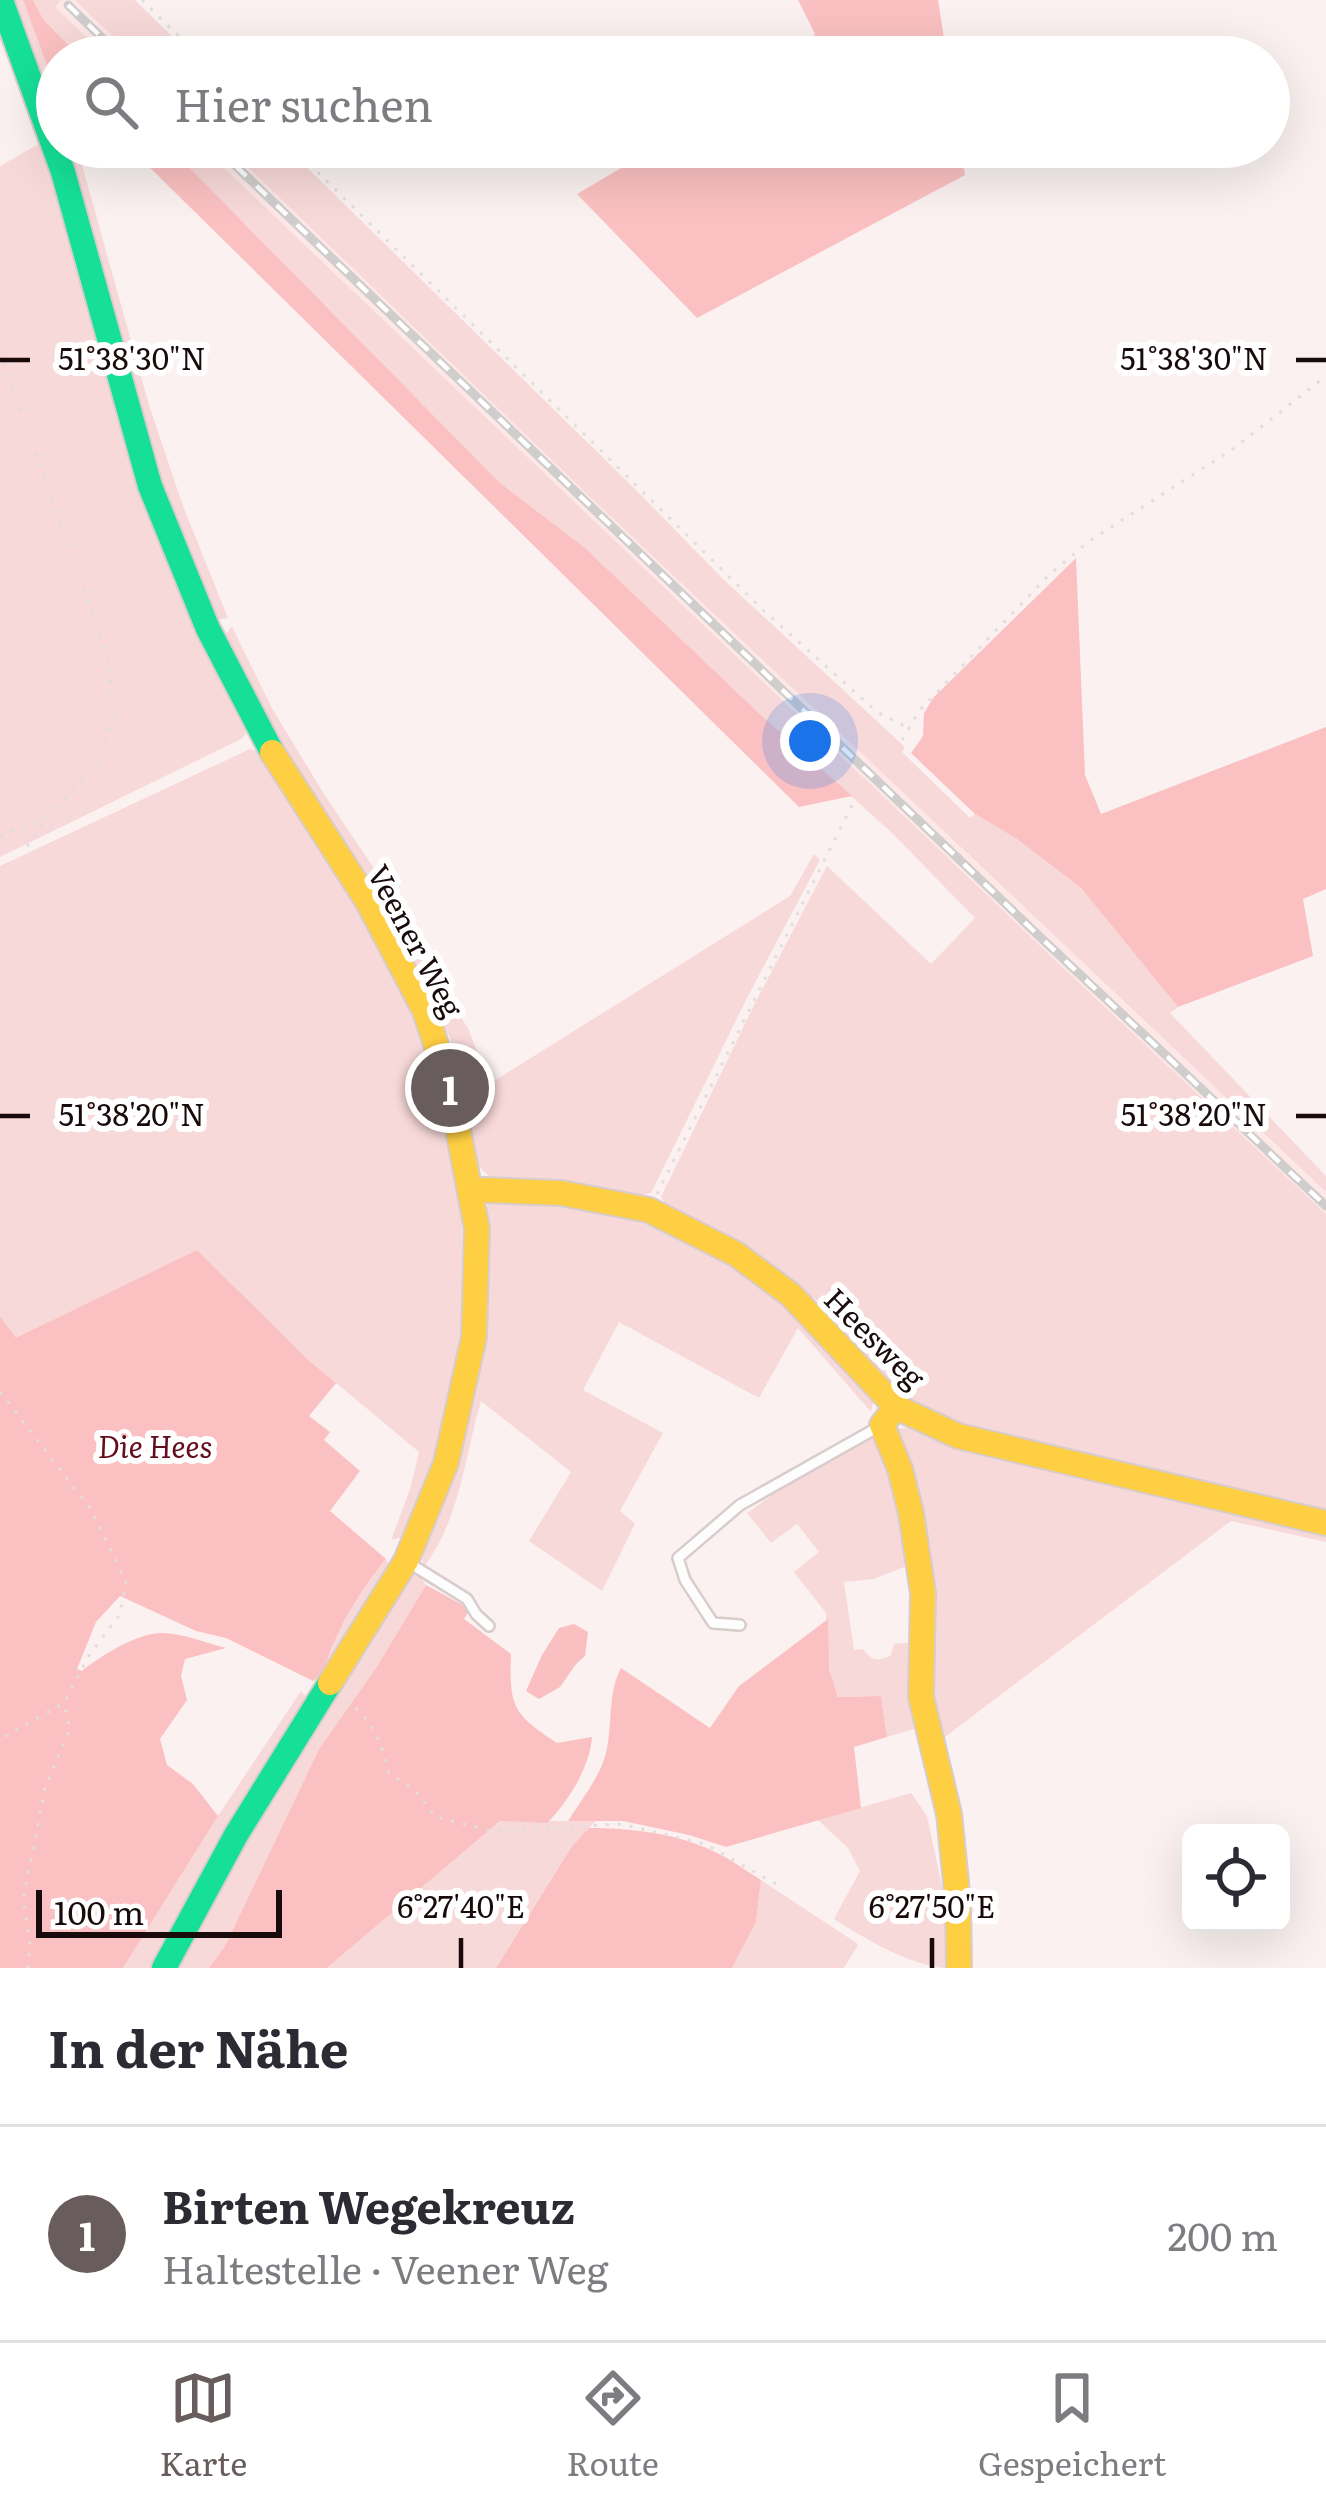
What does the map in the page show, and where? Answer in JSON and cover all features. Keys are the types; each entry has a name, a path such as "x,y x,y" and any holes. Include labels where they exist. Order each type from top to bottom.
{"main road":[{"name":"Veener Weg","path":"2,0 36,96"},
{"name":"Veener Weg","path":"62,168 150,486 208,628 262,736 368,902 425,1011 450,1088 477,1229 474,1337 446,1463 406,1561 236,1835 164,1968"},
{"name":"Heesweg","path":"470,1192 561,1192 649,1210 736,1253 791,1294 889,1416 1326,1523"},
{"path":"889,1416 923,1593 921,1697 950,1814 959,1968"}],"lane":[{"path":"740,1625 713,1623 685,1580 678,1558 740,1505 889,1416"},
{"path":"406,1561 467,1599 489,1626"}],"path":[{"path":"142,0 179,36"},
{"path":"313,168 763,610 877,712 908,728"},
{"path":"0,351 109,661 113,721 95,766 47,817 24,851"},
{"path":"902,740 919,711 1006,618 1088,542 1233,449 1326,376"},
{"path":"649,1210 855,799"},
{"path":"0,836 47,817"},
{"path":"465,1065 475,1104"},
{"path":"0,1392 90,1508 126,1581 120,1614 88,1657 64,1703 0,1739"},
{"path":"338,1696 362,1711 381,1744 388,1774 414,1789 435,1817 493,1831 621,1824 705,1844 776,1884"},
{"path":"28,1968 30,1940 23,1900 45,1788 70,1728 64,1703"}],"shaded area":[{"path":"13,0 23,0 36,36 36,65"},
{"path":"33,0 61,0 55,7 85,36 60,36"},
{"path":"61,0 75,0 112,36 85,36 55,7"},
{"path":"75,0 135,0 172,36 112,36"},
{"path":"0,26 36,122 36,135 16,76 0,39"},
{"path":"36,146 36,168 52,168 145,495 248,728 243,738 0,857 0,166"},
{"path":"70,168 83,168 149,405 228,618 215,620 162,485"},
{"path":"190,168 224,168 1326,1214 1326,1516 991,1437 906,1404 816,1300 754,1255 669,1211 661,1197 827,866 931,964 975,918 891,832 584,547 500,483"},
{"path":"224,168 249,168 1326,1192 1326,1214"},
{"path":"249,168 307,168 724,580 905,747 902,752 970,818 975,814 1017,839 1081,888 1178,1007 1170,1013 1326,1176 1326,1192"},
{"path":"232,627 273,710 392,895 468,1028 489,1084 790,896 814,854 820,860 651,1193 638,1196 496,1182 478,1166 465,1085 450,1038 268,728 222,638"},
{"path":"250,749 263,754 361,909 408,994 436,1104 455,1148 465,1283 461,1356 441,1442 408,1536 391,1540 419,1452 305,1357 15,1338 0,1316 0,866"},
{"path":"524,1197 665,1225 769,1284 875,1395 871,1412 798,1328 759,1398 619,1322 583,1390 663,1433 620,1511 635,1524 602,1591 529,1541 571,1472 481,1401 454,1508 424,1567 421,1552 446,1486 482,1212 493,1200"},
{"path":"914,1427 1326,1532 1326,1542 1231,1521 937,1743 894,1429"},
{"path":"879,1432 914,1563 874,1579 844,1582 854,1650 863,1649 879,1659 891,1655 894,1644 916,1642 920,1727 887,1737 881,1696 838,1697 829,1669 826,1613 794,1572 819,1552 797,1524 771,1543 747,1513 792,1481"},
{"path":"386,1559 390,1568 326,1677 313,1681 352,1608"},
{"path":"409,1573 420,1576 426,1585 319,1749 225,1946 209,1968 169,1968"},
{"path":"574,1624 588,1632 585,1656 560,1687 539,1699 526,1691 542,1655 559,1628"},
{"path":"301,1691 310,1701 156,1968 123,1968 218,1816"},
{"path":"911,1793 927,1816 944,1896 952,1906 948,1968 904,1957 834,1919 860,1871 848,1848 818,1820"},
{"path":"500,1821 596,1821 572,1846 496,1968 327,1968"},
{"path":"761,1880 858,1945 844,1968 732,1968 756,1922"}],"green space":[{"path":"23,0 33,0 60,36 36,36"},
{"path":"798,0 938,0 944,36 813,36"},
{"path":"150,168 190,168 500,483 584,547 852,796 799,807"},
{"path":"621,168 964,168 965,175 697,318 577,194"},
{"path":"1076,558 1085,775 1101,814 1326,727 1326,889 1303,899 1313,956 1178,1007 1081,888 975,814 911,753 923,736 924,713 934,697"},
{"name":"Die Hees","path":"197,1250 336,1383 309,1416 330,1432 324,1440 360,1471 330,1511 386,1559 352,1608 313,1681 226,1638 196,1631 120,1596 96,1622 77,1669 82,1671 150,1634 176,1634 226,1648 185,1659 181,1676 187,1700 160,1739 167,1765 193,1784 218,1816 123,1968 0,1968 0,1316 16,1338"},
{"path":"426,1585 470,1609 464,1619 511,1654 513,1698 531,1724 557,1743 592,1737 577,1783 547,1823 500,1821 327,1968 209,1968 225,1946 319,1749"},
{"path":"828,1619 829,1669 838,1697 881,1696 887,1737 854,1747 861,1808 726,1847 623,1821 568,1821 603,1762 621,1668 710,1728 739,1686"},
{"path":"589,1828 682,1839 718,1853 761,1880 756,1922 732,1968 496,1968 572,1846"}],"railway":[{"path":"68,5 100,36"},
{"path":"238,168 1326,1206"}],"traffic: fast":[{"path":"1,0 36,97"},
{"path":"62,168 150,486 208,629 272,752"},
{"path":"164,1968 236,1835 330,1683"}],"traffic: slow":[{"path":"272,752 368,902 425,1011 450,1088 477,1229 474,1337 446,1463 406,1561 330,1683"},
{"path":"470,1193 561,1193 649,1210 736,1254 791,1295 896,1407 958,1436 1326,1523"},
{"path":"896,1407 882,1425 911,1513 923,1593 921,1697 949,1814 959,1968"}],"place":[{"name":"Birten Wegekreuz","path":"450,1088"}]}
